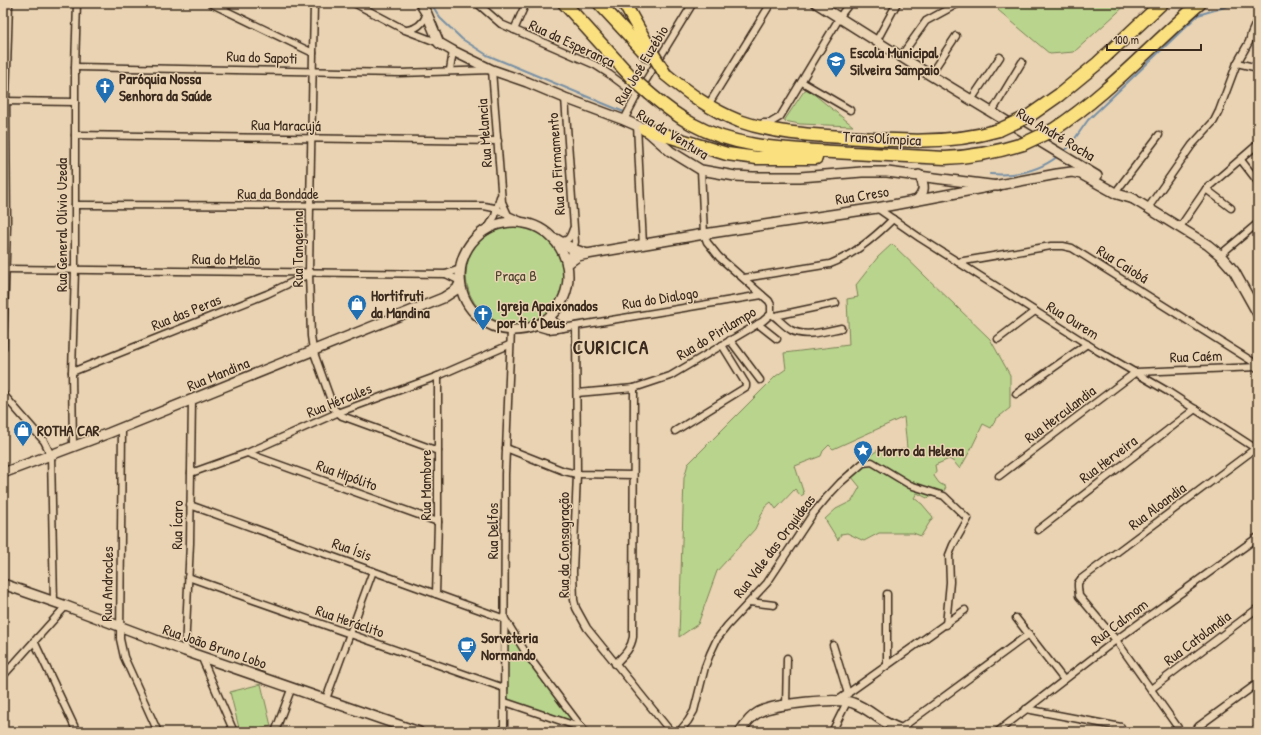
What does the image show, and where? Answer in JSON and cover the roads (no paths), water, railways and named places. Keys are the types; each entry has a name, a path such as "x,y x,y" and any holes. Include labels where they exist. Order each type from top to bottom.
{"highway":[{"name":"TransOlímpica","path":"564,3 634,80 670,110 693,125 705,130 736,141 774,148 945,158 968,157 1005,150 1023,144 1052,130 1076,115 1096,99 1200,3"},
{"name":"TransOlímpica","path":"599,3 650,54 669,77 704,104 728,116 754,126 780,132 911,141 934,141 965,138 999,130 1029,116 1059,95 1098,63 1162,3"},
{"path":"624,3 650,54"},
{"path":"641,127 715,152 757,158 858,158 893,155"}],"street":[{"path":"3,348 6,270 5,101 9,3"},
{"name":"Rua General Olívio Uzeda","path":"72,447 72,372 75,270 74,67 77,3"},
{"path":"210,3 313,54"},
{"name":"Rua Tangerina","path":"314,3 310,206 311,336 313,350 334,409 337,413"},
{"path":"354,3 405,30 439,43"},
{"path":"420,3 427,14 439,43"},
{"name":"Rua da Esperança","path":"477,3 496,21 595,65 637,95"},
{"path":"514,30 526,3"},
{"name":"Rua José Euzébio","path":"624,120 637,95 694,3"},
{"path":"710,102 771,3"},
{"name":"Rua André Rocha","path":"816,3 877,40 930,75 1054,149 1208,245 1220,255 1234,271 1258,314"},
{"path":"702,97 740,117 762,123 770,123 780,117 850,3"},
{"path":"877,40 897,3"},
{"path":"901,56 926,21 959,3"},
{"path":"405,30 417,28 427,14"},
{"path":"1148,208 1192,146 1214,121 1237,63 1249,42 1258,18"},
{"path":"930,75 956,36"},
{"name":"Rua da Ventura","path":"439,43 492,70 527,82 641,127 670,150 701,170 736,176 753,177 816,176 872,171 919,175 998,186"},
{"path":"450,70 453,51"},
{"path":"971,100 1000,57"},
{"path":"992,112 1022,62"},
{"path":"1237,63 1258,68"},
{"name":"Rua do Sapoti","path":"74,67 400,72 492,70"},
{"name":"Rua Melancia","path":"492,70 501,195 503,207 508,215"},
{"path":"802,82 850,110"},
{"name":"Rua do Firmamento","path":"565,98 575,242 566,263"},
{"path":"5,101 75,102"},
{"path":"641,127 643,245"},
{"name":"Rua Maracujá","path":"75,135 498,141"},
{"path":"1118,189 1159,135"},
{"path":"1180,227 1206,189 1258,144"},
{"path":"1241,160 1258,182"},
{"name":"Rua do Pirilampo","path":"577,393 634,388 670,376 773,315 769,301 711,249 707,242 704,234 701,170"},
{"name":"Rua Creso","path":"566,263 578,256 587,254 704,234 877,208 1072,172 1090,178 1117,194 1134,200"},
{"path":"917,200 924,191 924,185 919,175"},
{"path":"1206,189 1231,208"},
{"name":"Rua Melancia","path":"488,228 495,216 501,195"},
{"name":"Rua da Bondade","path":"75,205 490,206 508,215"},
{"path":"482,206 495,216"},
{"name":"Rua Ourem","path":"877,208 958,262 1087,344 1136,372 1257,449"},
{"path":"508,215 526,222 545,231 556,239 566,263 568,274 565,292 559,305 550,316 534,326 522,329 511,330 496,327 472,311 465,300 460,282 460,269 465,252 469,245 474,238 488,228 503,222 526,222"},
{"path":"744,278 830,264 842,259 879,233 893,219"},
{"path":"1220,255 1258,223"},
{"name":"Rua do Firmamento","path":"556,239 567,240 570,238 574,228"},
{"name":"Rua Creso","path":"556,239 573,249 587,254"},
{"name":"Rua Caiobá","path":"958,262 1051,246 1072,248 1258,366"},
{"name":"Rua do Melão","path":"6,270 446,274 460,269"},
{"name":"Rua das Peras","path":"72,372 267,294 310,273"},
{"name":"Rua do Melão","path":"446,274 460,282"},
{"name":"Rua Mandina","path":"3,473 122,428 443,298 458,289 460,282"},
{"name":"Rua do Dialogo","path":"534,326 548,330 563,328 762,295"},
{"name":"Rua Mandina","path":"443,298 458,297 465,300"},
{"path":"773,315 836,303"},
{"path":"998,339 1035,311"},
{"path":"773,315 796,332 810,333 840,328"},
{"path":"550,316 563,328"},
{"path":"758,324 777,339"},
{"name":"Rua da Consagração","path":"576,326 577,474 573,572 574,600 576,608 587,628 671,732"},
{"name":"Rua Delfos","path":"504,732 506,448 509,345 511,330"},
{"path":"730,340 760,380"},
{"path":"1016,394 1087,344"},
{"name":"Rua Hércules","path":"191,473 247,453 337,413 438,376 509,345"},
{"path":"675,431 746,386 722,345"},
{"path":"496,351 509,354"},
{"name":"Rua Caém","path":"1136,372 1258,366"},
{"name":"Rua Herculandia","path":"999,476 1136,372"},
{"name":"Rua Mambore","path":"436,594 438,522 438,376"},
{"path":"615,664 632,645 633,637 634,388"},
{"path":"3,394 44,441 51,455 54,602"},
{"name":"Rua Ícaro","path":"185,651 192,399"},
{"name":"Rua Herveira","path":"1038,530 1195,410"},
{"path":"337,413 438,451"},
{"name":"Rua Androcles","path":"122,428 119,627 121,648 158,732"},
{"path":"506,448 564,471 577,474 633,475"},
{"name":"Rua Aloandia","path":"1116,640 1079,596 1078,583 1081,579 1257,449"},
{"name":"Rua Hipólito","path":"247,453 438,522"},
{"name":"Rua Vale das Orquideas","path":"679,732 694,711 704,667 717,639 767,583 816,511 840,483 863,462 872,462 910,484 944,496 969,517 949,555 950,582 946,625"},
{"name":"Rua Ísis","path":"190,504 505,619"},
{"name":"Rua Calmom","path":"997,732 1116,640 1258,537"},
{"path":"326,699 373,571"},
{"name":"Rua Heráclito","path":"188,577 504,688"},
{"name":"Rua João Bruno Lobo","path":"3,584 185,651 418,732"},
{"path":"887,665 888,594"},
{"path":"750,602 774,604"},
{"path":"3,676 66,606"},
{"name":"Rua Catolandia","path":"1151,689 1258,608"},
{"path":"832,732 848,698 887,665 946,625 965,610"},
{"path":"1016,618 1064,680"},
{"path":"505,619 526,653 583,730"},
{"path":"833,645 848,698 887,723 904,730 1029,634"},
{"path":"1116,640 1181,732"},
{"path":"34,641 77,732"},
{"path":"201,656 234,732"},
{"path":"786,706 787,658"},
{"path":"1194,732 1199,726 1258,683"},
{"path":"275,732 292,687"},
{"path":"740,732 752,716 760,712 786,706 837,701 848,698"},
{"path":"505,702 583,730"},
{"path":"1026,709 1121,727"}],"waterway":[{"path":"431,3 440,18 462,39 487,55 624,112"},
{"path":"1063,152 1069,147 1088,120 1198,15 1238,3"},
{"path":"990,174 1017,173 1034,169 1058,156"}],"place":[{"name":"Escola Municipal Silveira Sampaio","path":"836,78"},
{"name":"Paróquia Nossa Senhora da Saúde","path":"105,104"},
{"name":"Hortifruti da Mandina","path":"357,321"},
{"name":"Igreja Apaixonados por ti ó Deus","path":"483,331"},
{"name":"ROTHA CAR","path":"23,447"},
{"name":"Morro da Helena","path":"863,467"},
{"name":"Sorveteria Normando","path":"467,663"}],"district":[{"name":"CURICICA","path":"611,347"}],"park label":[{"name":"Praça B","path":"516,275"}]}
